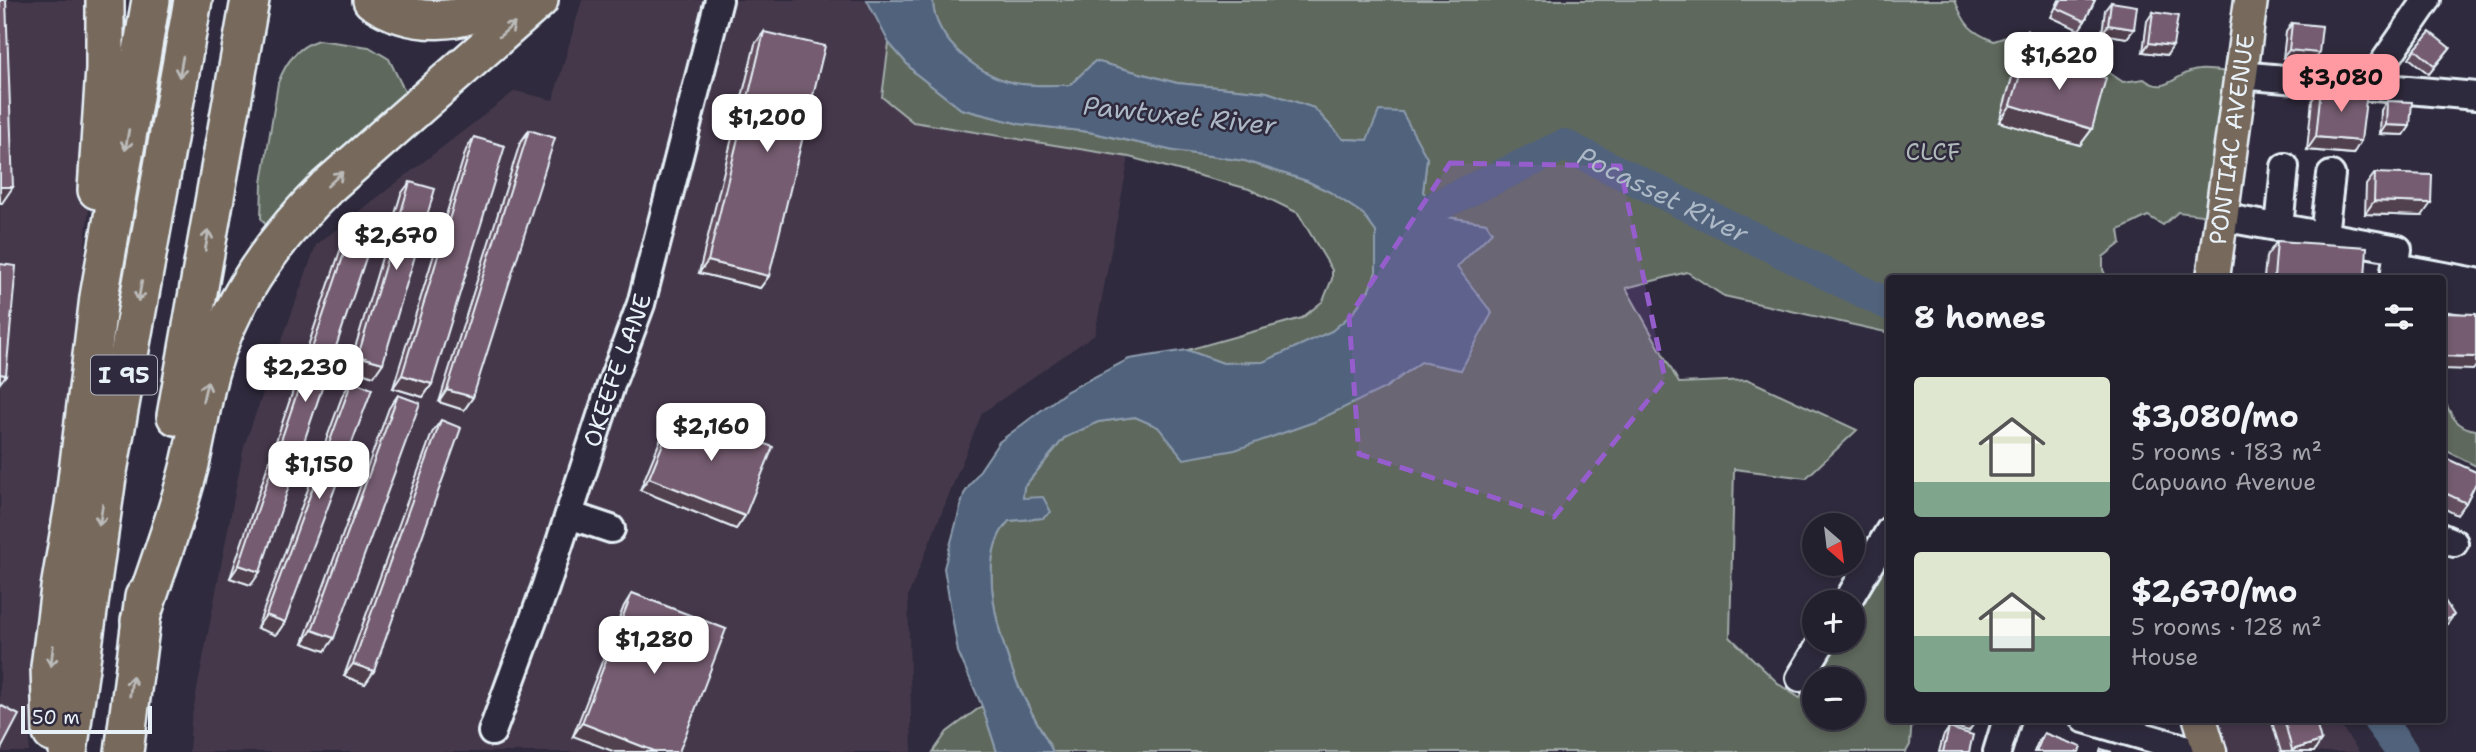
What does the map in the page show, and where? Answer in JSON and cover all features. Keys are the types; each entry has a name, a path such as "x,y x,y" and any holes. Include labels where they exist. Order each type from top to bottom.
{"highway":[{"path":"60,588 64,504 101,143 105,0"},
{"path":"53,752 50,667 60,588 75,505 99,298 151,0"},
{"name":"I 95","path":"68,752 107,477 193,0"},
{"name":"I 95","path":"124,752 140,621 250,0"},
{"path":"372,0 413,18 447,20 479,13 505,0"},
{"path":"140,621 189,469 203,398 217,351 240,302 266,257 295,220 327,187 539,0"}],"main road":[{"name":"PONTIAC AVENUE","path":"2213,275 2251,0"},
{"path":"2201,723 2210,752"}],"street":[{"name":"OKEEFE LANE","path":"492,732 524,648 641,304 719,0"},
{"path":"2367,87 2427,0"},
{"path":"2240,75 2476,96"},
{"path":"2279,227 2285,167"},
{"path":"2324,236 2331,175"},
{"path":"2221,217 2398,249 2395,273 2413,275"},
{"path":"2446,279 2476,282"},
{"path":"2446,297 2476,302"},
{"path":"569,515 611,529"},
{"path":"1854,590 1886,537"},
{"path":"1800,678 1815,653"},
{"path":"1997,752 2006,723"},
{"path":"2098,723 2198,752"}],"highlighted area":[{"path":"1450,163 1620,166 1665,379 1554,517 1359,454 1349,317"}],"shaded area":[{"path":"0,0 99,0 100,99 84,256 81,340 41,611 29,752 0,752"},
{"path":"582,0 867,0 889,43 882,97 913,122 1129,157 1095,334 982,413 908,596 912,752 189,752 191,721 244,446 316,245 515,91 553,100"},
{"path":"2202,723 2339,723 2359,752 2208,752"}],"green space":[{"name":"CLCF","path":"933,0 1955,0 1969,26 1986,38 1994,41 2027,30 2050,54 2066,60 2099,59 2108,72 2123,82 2144,79 2159,85 2199,70 2237,73 2217,217 2178,212 2163,225 2148,216 2119,230 2121,243 2103,257 2106,275 1886,275 1886,332 1724,296 1687,272 1626,288 1679,383 1749,380 1857,430 1806,478 1734,469 1730,637 1780,685 1800,698 1802,695 1802,730 1865,730 1865,667 1819,667 1828,653 1865,653 1865,591 1886,556 1886,723 1912,723 1910,745 1906,752 1053,752 1011,667 998,624 992,578 993,556 998,537 1009,521 1043,518 1022,498 1024,487 1064,438 1098,422 1135,417 1159,427 1385,388 1421,362 1461,370 1457,267 1486,223 1447,217 1423,192 1427,158 1367,140 1343,139 1314,108 1267,92 1177,83 1095,61 1070,85 1027,85 991,75 962,56 950,43 935,15"},
{"path":"318,40 369,47 389,59 411,104 274,237 261,218 262,183 278,83 293,56"},
{"path":"889,43 915,73 961,109 1020,124 1089,132 1174,151 1245,161 1307,181 1330,192 1363,214 1376,232 1376,273 1369,290 1353,313 1332,331 1264,362 1223,363 1187,350 1302,318 1323,301 1332,279 1332,270 1298,213 1249,189 1129,157 913,122 882,97"},
{"path":"2446,403 2459,423 2476,430 2476,466 2446,451"},
{"path":"982,706 997,752 933,752 947,732"}],"water":[{"name":"Pawtuxet River","path":"867,0 933,0 935,15 950,43 976,66 1006,81 1070,85 1095,61 1177,83 1267,92 1314,108 1343,139 1367,140 1379,111 1402,112 1427,158 1423,192 1447,217 1486,223 1492,232 1457,267 1492,313 1461,370 1421,362 1385,388 1314,422 1235,450 1184,459 1158,427 1135,417 1098,422 1064,438 1024,487 1023,498 1043,497 1051,512 1043,518 1009,521 998,537 993,556 992,578 998,624 1011,667 1053,752 997,752 982,706 958,652 944,568 964,494 999,442 1067,391 1129,359 1187,350 1223,363 1263,362 1332,331 1353,313 1369,290 1376,272 1376,232 1363,214 1330,192 1307,181 1245,161 1174,151 1089,132 1020,124 961,109 915,73 889,43"}],"building":[{"path":"0,0 6,0 13,187 0,187"},
{"path":"2061,0 2095,0 2085,21 2057,8"},
{"path":"2111,2 2137,6 2134,29 2108,25"},
{"path":"2153,12 2178,16 2173,46 2149,43"},
{"path":"2292,23 2322,26 2319,53 2289,50"},
{"path":"764,32 825,46 769,276 708,261"},
{"path":"2430,32 2450,48 2435,66 2415,49"},
{"path":"2026,55 2106,78 2092,129 2011,105"},
{"path":"2321,88 2367,92 2361,141 2316,137"},
{"path":"2387,101 2412,102 2410,126 2386,125"},
{"path":"529,130 555,138 473,397 447,390"},
{"path":"474,137 505,146 432,384 402,375"},
{"path":"2375,173 2432,175 2431,203 2374,201"},
{"path":"410,182 435,189 383,363 358,356"},
{"path":"350,236 371,243 260,572 239,565"},
{"path":"2277,241 2367,247 2365,275 2274,275"},
{"path":"0,264 16,266 6,375 0,374"},
{"path":"2446,313 2476,314 2476,357 2446,356"},
{"path":"352,381 372,389 285,622 266,615"},
{"path":"398,395 420,403 334,638 312,630"},
{"path":"677,409 773,447 745,516 649,478"},
{"path":"441,420 461,428 374,671 353,664"},
{"path":"2446,458 2476,472 2476,483 2466,503 2446,493"},
{"path":"632,593 726,629 679,752 657,752 582,723"},
{"path":"2446,603 2454,615 2446,620"},
{"path":"0,705 19,715 0,751"},
{"path":"2285,723 2316,723 2321,741 2292,750"},
{"path":"1949,728 1973,735 1969,752 1943,752"},
{"path":"2044,733 2081,747 2079,752 2036,752"}],"waterway":[{"name":"Pocasset River","path":"1397,225 1564,145 1886,303"},
{"name":"Pocasset River","path":"2381,723 2402,752"}]}
